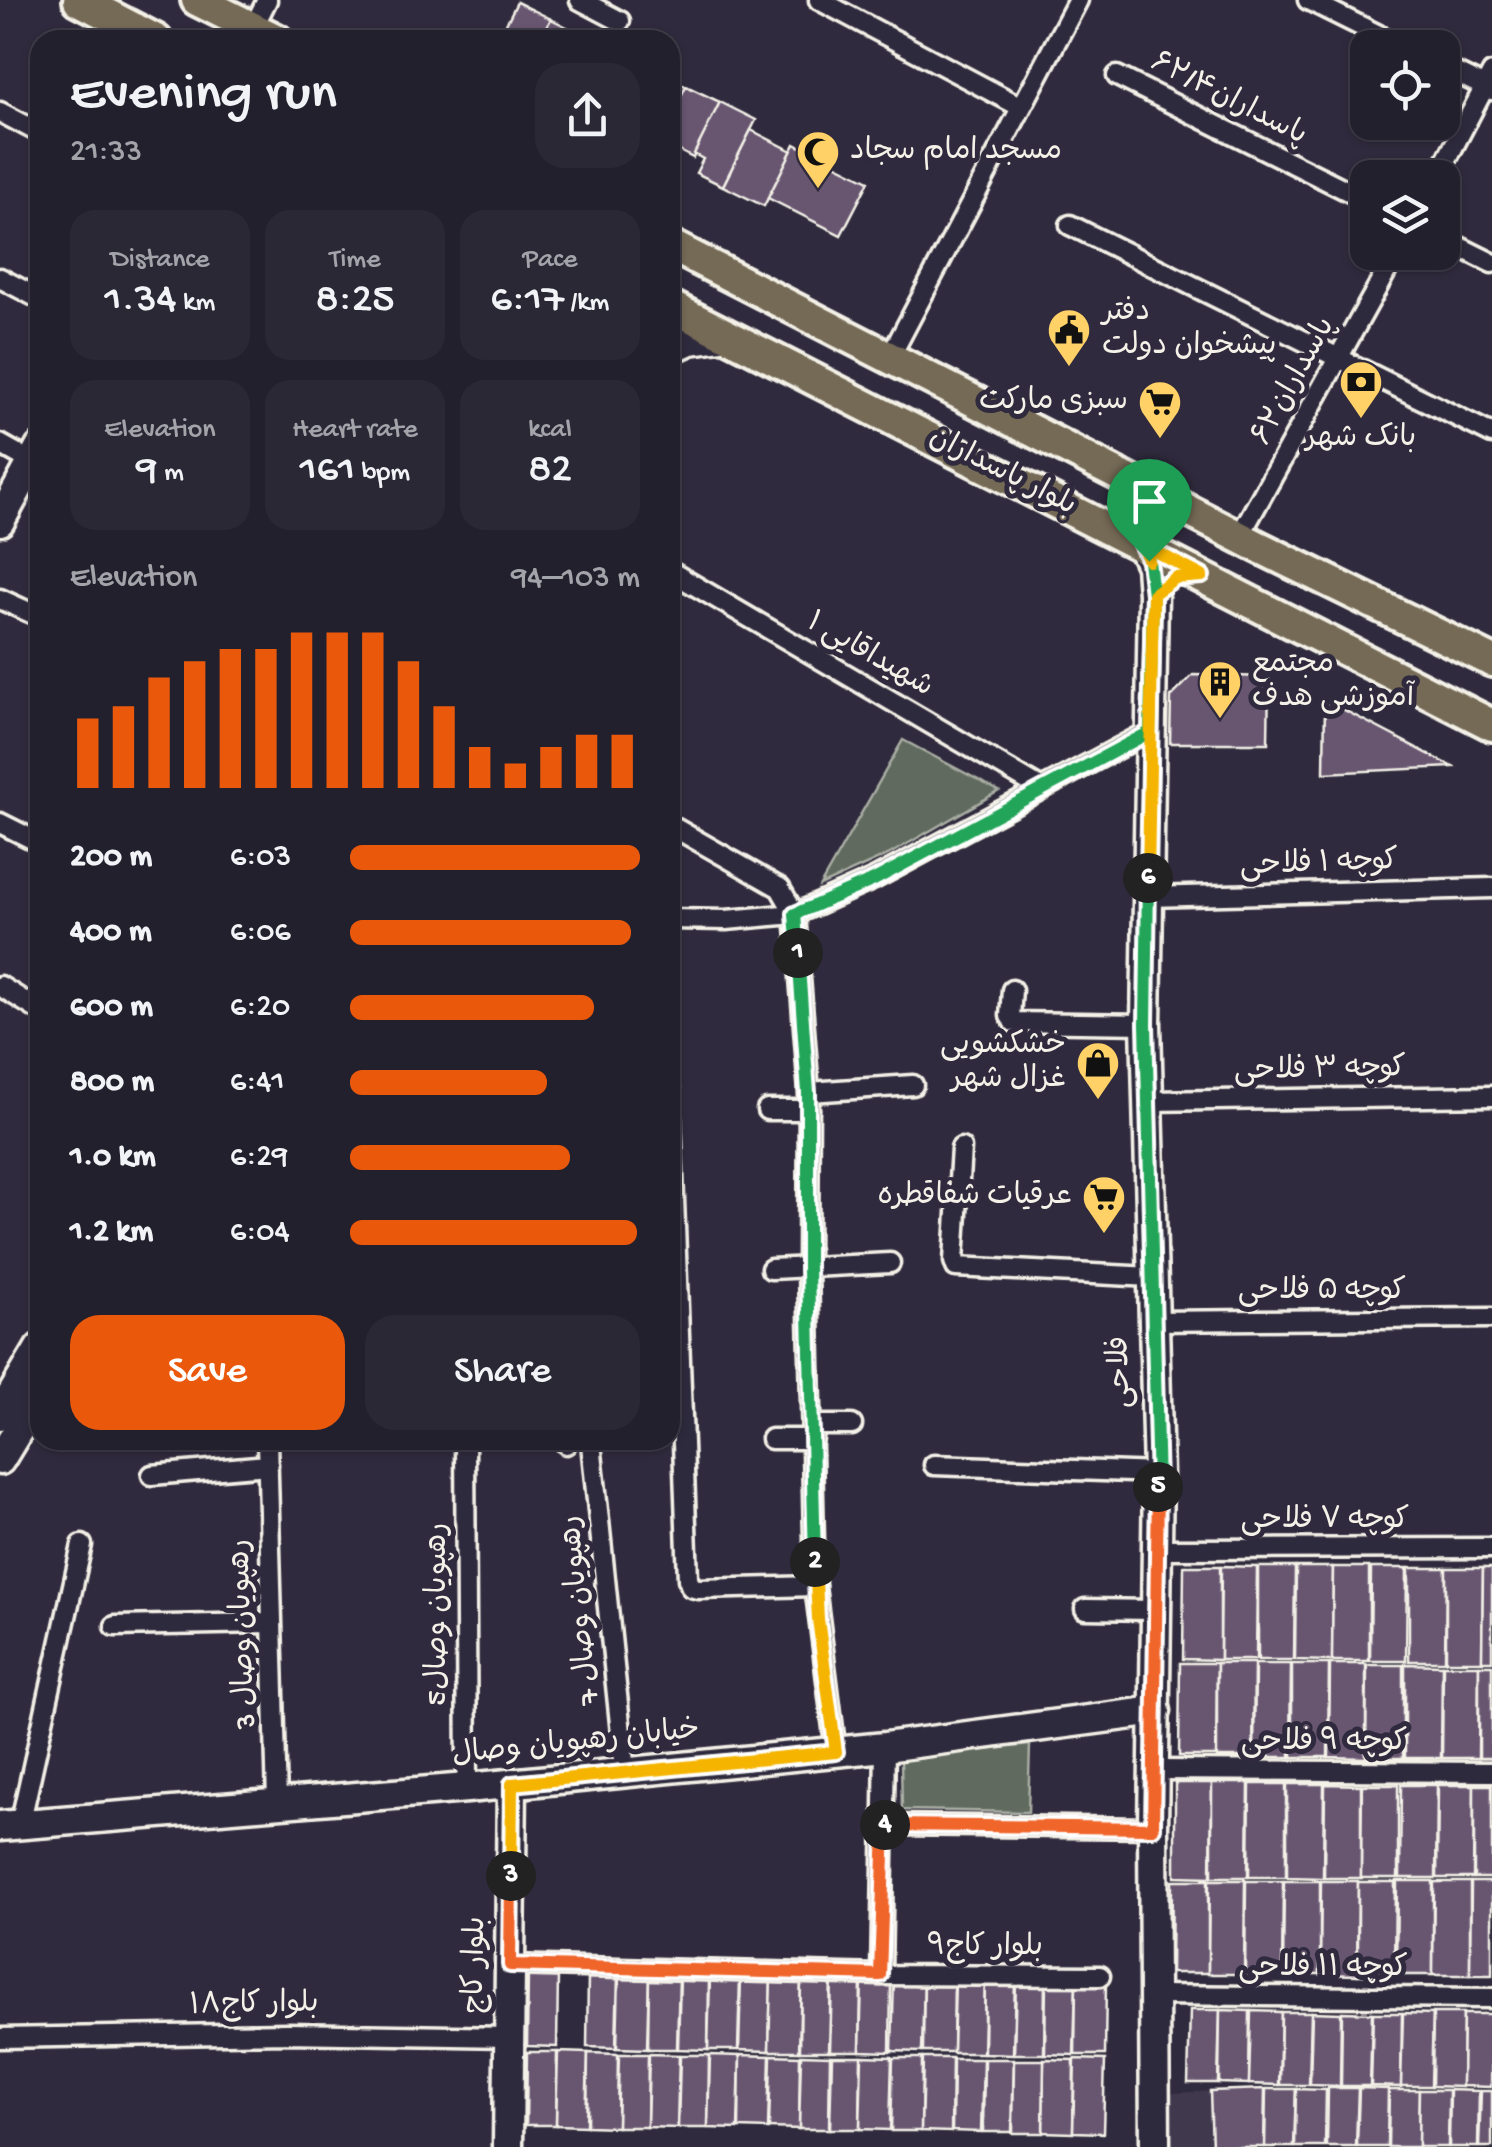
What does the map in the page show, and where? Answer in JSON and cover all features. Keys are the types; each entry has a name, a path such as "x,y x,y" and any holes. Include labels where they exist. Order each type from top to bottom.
{"main road":[{"path":"79,0 137,30"},
{"path":"197,0 256,30"},
{"name":"بلوار پاسداران","path":"680,250 1239,537 1492,661"},
{"name":"بلوار پاسداران","path":"680,311 1492,725"}],"street":[{"path":"264,30 268,0"},
{"path":"580,0 620,21"},
{"path":"818,0 1021,108"},
{"path":"889,359 1078,0"},
{"path":"1308,0 1369,30"},
{"path":"1447,160 1490,83 1460,72"},
{"name":"پاسداران۶۲/۴","path":"1117,76 1350,192"},
{"path":"0,112 30,128"},
{"path":"1070,225 1492,434"},
{"path":"1460,247 1492,263"},
{"name":"پاسداران۶۲","path":"1239,537 1388,270"},
{"path":"0,278 30,294"},
{"path":"680,344 728,335"},
{"path":"0,444 30,453"},
{"path":"0,521 30,466"},
{"name":"فلاحی","path":"1141,544 1151,566 1153,594 1146,1024 1158,1473 1153,1828 1156,2147"},
{"path":"1153,594 1175,578 1202,576"},
{"name":"۱ شهیداقایی","path":"680,578 1040,788"},
{"path":"0,598 30,612"},
{"path":"680,920 795,914 874,880 1150,732"},
{"path":"0,824 30,838"},
{"path":"680,831 780,888 795,914 808,1101 815,1586 836,1752"},
{"name":"کوچه ۱ فلاحی","path":"1148,897 1492,888"},
{"path":"0,986 30,1005"},
{"path":"1012,990 1010,1016 1014,1022 1146,1024"},
{"path":"767,1110 914,1086"},
{"name":"کوچه ۳ فلاحی","path":"1148,1101 1492,1096"},
{"path":"962,1148 956,1268 1152,1277"},
{"path":"771,1269 890,1263"},
{"name":"کوچه ۵ فلاحی","path":"1153,1321 1492,1318"},
{"path":"680,1362 691,1588 815,1586"},
{"path":"0,1415 30,1365"},
{"path":"3,1450 30,1409"},
{"path":"771,1439 852,1425"},
{"name":"3 رهپویان وصال","path":"268,1450 278,1802"},
{"name":"رهپویان وصال5","path":"465,1450 467,1788"},
{"name":"7 رهپویان وصال","path":"592,1450 625,1772"},
{"path":"152,1475 268,1465"},
{"path":"934,1466 1158,1473"},
{"path":"10,1826 82,1545"},
{"name":"کوچه ۷ فلاحی","path":"1158,1549 1492,1548"},
{"path":"1084,1609 1156,1610"},
{"path":"116,1626 271,1623"},
{"name":"خیابان رهپویان وصال","path":"10,1826 885,1748 1156,1710"},
{"path":"880,1975 885,1748"},
{"name":"کوچه ۹ فلاحی","path":"1155,1770 1492,1772"},
{"name":"بلوار کاج","path":"508,2147 512,1784"},
{"path":"885,1825 1153,1828"},
{"name":"بلوار کاج۹","path":"510,1965 880,1975 1100,1976"},
{"name":"کوچه ۱۱ فلاحی","path":"1153,1995 1492,1998"},
{"name":"بلوار کاج۱۸","path":"0,2038 286,2033 508,2036"}],"shaded area":[{"path":"903,740 999,791 888,855 820,886"},
{"path":"1030,1745 1028,1812 902,1810 901,1759"},
{"path":"1210,2091 1212,2147 1155,2147 1155,2094"}],"building":[{"path":"517,2 551,19 545,30 503,30"},
{"path":"551,19 573,30 545,30"},
{"path":"686,86 720,102 693,158 680,151 680,98"},
{"path":"720,102 756,120 723,186 696,173 703,159 694,154"},
{"path":"751,130 792,151 764,206 723,186"},
{"name":"مسجد امام سجاد","path":"795,144 869,181 841,235 768,198"},
{"name":"مجتمع آموزشی هدف","path":"1193,675 1269,677 1268,743 1170,743 1171,697"},
{"path":"1325,700 1453,767 1324,773"},
{"path":"1184,1566 1220,1566 1220,1660 1183,1659"},
{"path":"1221,1566 1257,1567 1256,1660 1220,1660"},
{"path":"1258,1567 1295,1567 1294,1660 1258,1660"},
{"path":"1296,1567 1333,1567 1332,1661 1295,1660"},
{"path":"1333,1567 1369,1567 1369,1661 1332,1661"},
{"path":"1371,1568 1407,1568 1406,1661 1370,1661"},
{"path":"1409,1568 1446,1568 1445,1661 1409,1661"},
{"path":"1446,1568 1483,1568 1482,1661 1446,1661"},
{"path":"1483,1568 1492,1568 1492,1661 1482,1661"},
{"path":"1180,1663 1217,1663 1216,1756 1179,1756"},
{"path":"1217,1663 1254,1663 1253,1757 1217,1757"},
{"path":"1255,1664 1291,1664 1290,1757 1254,1757"},
{"path":"1292,1664 1329,1664 1328,1757 1292,1757"},
{"path":"1330,1664 1366,1664 1366,1758 1329,1757"},
{"path":"1405,1664 1442,1665 1441,1758 1405,1758"},
{"path":"1367,1665 1403,1665 1403,1758 1366,1758"},
{"path":"1443,1665 1479,1665 1478,1758 1442,1758"},
{"path":"1479,1665 1492,1665 1492,1758 1479,1758"},
{"path":"1175,1783 1212,1783 1211,1877 1175,1876"},
{"path":"1212,1783 1249,1783 1248,1877 1212,1877"},
{"path":"1250,1784 1286,1784 1286,1877 1249,1877"},
{"path":"1287,1784 1324,1784 1323,1878 1287,1877"},
{"path":"1325,1784 1361,1785 1361,1878 1324,1878"},
{"path":"1362,1785 1398,1785 1398,1878 1361,1878"},
{"path":"1401,1785 1437,1785 1436,1878 1400,1878"},
{"path":"1438,1785 1474,1785 1473,1878 1437,1878"},
{"path":"1474,1785 1492,1785 1492,1878 1474,1878"},
{"path":"1172,1880 1208,1880 1208,1973 1171,1973"},
{"path":"1209,1880 1245,1880 1244,1974 1208,1974"},
{"path":"1246,1881 1283,1881 1282,1974 1245,1974"},
{"path":"1284,1881 1320,1881 1320,1974 1283,1974"},
{"path":"1321,1881 1358,1881 1357,1975 1320,1974"},
{"path":"1397,1881 1433,1881 1433,1975 1396,1975"},
{"path":"1358,1882 1395,1882 1394,1975 1358,1975"},
{"path":"1434,1882 1470,1882 1470,1975 1433,1975"},
{"path":"1471,1882 1492,1882 1492,1975 1470,1975"},
{"path":"528,1973 558,1974 557,2047 527,2046"},
{"path":"588,1974 618,1975 616,2048 587,2047"},
{"path":"619,1975 649,1975 647,2049 617,2048"},
{"path":"649,1976 679,1976 677,2049 648,2049"},
{"path":"680,1976 709,1977 708,2050 678,2049"},
{"path":"710,1977 740,1977 738,2050 708,2050"},
{"path":"741,1977 771,1978 769,2051 739,2050"},
{"path":"771,1978 801,1978 799,2051 769,2051"},
{"path":"801,1978 831,1978 829,2051 800,2051"},
{"path":"832,1978 861,1978 860,2051 830,2051"},
{"path":"862,1978 891,1979 890,2052 860,2051"},
{"path":"894,1978 924,1979 922,2052 892,2051"},
{"path":"924,1979 954,1979 953,2052 923,2052"},
{"path":"955,1980 985,1980 983,2053 953,2053"},
{"path":"985,1980 1015,1981 1013,2054 984,2053"},
{"path":"1016,1981 1045,1981 1044,2054 1014,2054"},
{"path":"1046,1981 1076,1982 1074,2055 1045,2054"},
{"path":"1076,1982 1106,1982 1105,2055 1075,2055"},
{"path":"1190,2010 1220,2010 1218,2083 1188,2083"},
{"path":"1220,2010 1250,2011 1249,2084 1219,2083"},
{"path":"1251,2011 1281,2012 1279,2085 1249,2084"},
{"path":"1281,2012 1311,2012 1309,2085 1280,2085"},
{"path":"1312,2012 1341,2013 1340,2086 1310,2085"},
{"path":"1342,2012 1372,2013 1370,2086 1341,2086"},
{"path":"1373,2013 1402,2013 1401,2087 1371,2086"},
{"path":"1403,2013 1433,2014 1431,2086 1401,2086"},
{"path":"1433,2013 1463,2013 1462,2087 1432,2086"},
{"path":"1463,2014 1492,2014 1491,2087 1462,2086"},
{"path":"527,2052 557,2052 556,2125 526,2125"},
{"path":"558,2052 588,2053 586,2126 556,2125"},
{"path":"588,2053 618,2054 617,2127 587,2126"},
{"path":"619,2054 648,2054 647,2127 617,2127"},
{"path":"649,2054 679,2055 677,2128 647,2127"},
{"path":"680,2055 709,2055 708,2128 678,2128"},
{"path":"710,2055 740,2056 738,2129 708,2128"},
{"path":"740,2055 770,2056 768,2129 739,2128"},
{"path":"771,2055 800,2056 799,2129 769,2128"},
{"path":"801,2055 830,2056 829,2129 799,2129"},
{"path":"832,2056 861,2056 860,2129 830,2129"},
{"path":"862,2056 892,2057 890,2130 860,2129"},
{"path":"893,2058 922,2058 921,2131 891,2131"},
{"path":"923,2058 952,2058 951,2132 921,2131"},
{"path":"953,2059 983,2059 981,2132 952,2131"},
{"path":"984,2059 1014,2059 1012,2132 983,2132"},
{"path":"1044,2059 1074,2060 1073,2133 1043,2132"},
{"path":"1075,2059 1105,2060 1103,2133 1073,2132"},
{"path":"1014,2060 1044,2060 1043,2133 1013,2133"},
{"path":"1328,2088 1358,2088 1356,2147 1327,2147"},
{"path":"1359,2088 1388,2089 1387,2147 1357,2147"},
{"path":"1265,2089 1264,2147 1212,2147 1210,2091"},
{"path":"1266,2089 1296,2089 1294,2147 1265,2147"},
{"path":"1296,2089 1326,2090 1325,2147 1295,2147"},
{"path":"1389,2090 1419,2090 1418,2147 1388,2147"},
{"path":"1419,2090 1449,2090 1448,2147 1418,2147"},
{"path":"1450,2090 1479,2091 1478,2147 1449,2147"},
{"path":"1481,2091 1492,2091 1492,2147 1479,2147"}],"place":[{"name":"مسجد امام سجاد","path":"818,190"},
{"name":"دفتر پیشخوان دولت","path":"1069,368"},
{"name":"بانک شهر","path":"1361,420"},
{"name":"سبزی مارکت","path":"1160,440"},
{"name":"مجتمع آموزشی هدف","path":"1220,720"},
{"name":"خشکشویی غزال شهر","path":"1098,1101"},
{"name":"عرقیات شفاقطره","path":"1104,1235"}],"route":[{"path":"1149,561 1141,544 1202,576 1175,578 1153,594 1146,1024 1158,1473 1153,1828 885,1825 880,1975 510,1965 512,1784 836,1752 815,1586 808,1092 795,914 874,880 1150,732 1153,594 1149,561"}]}
